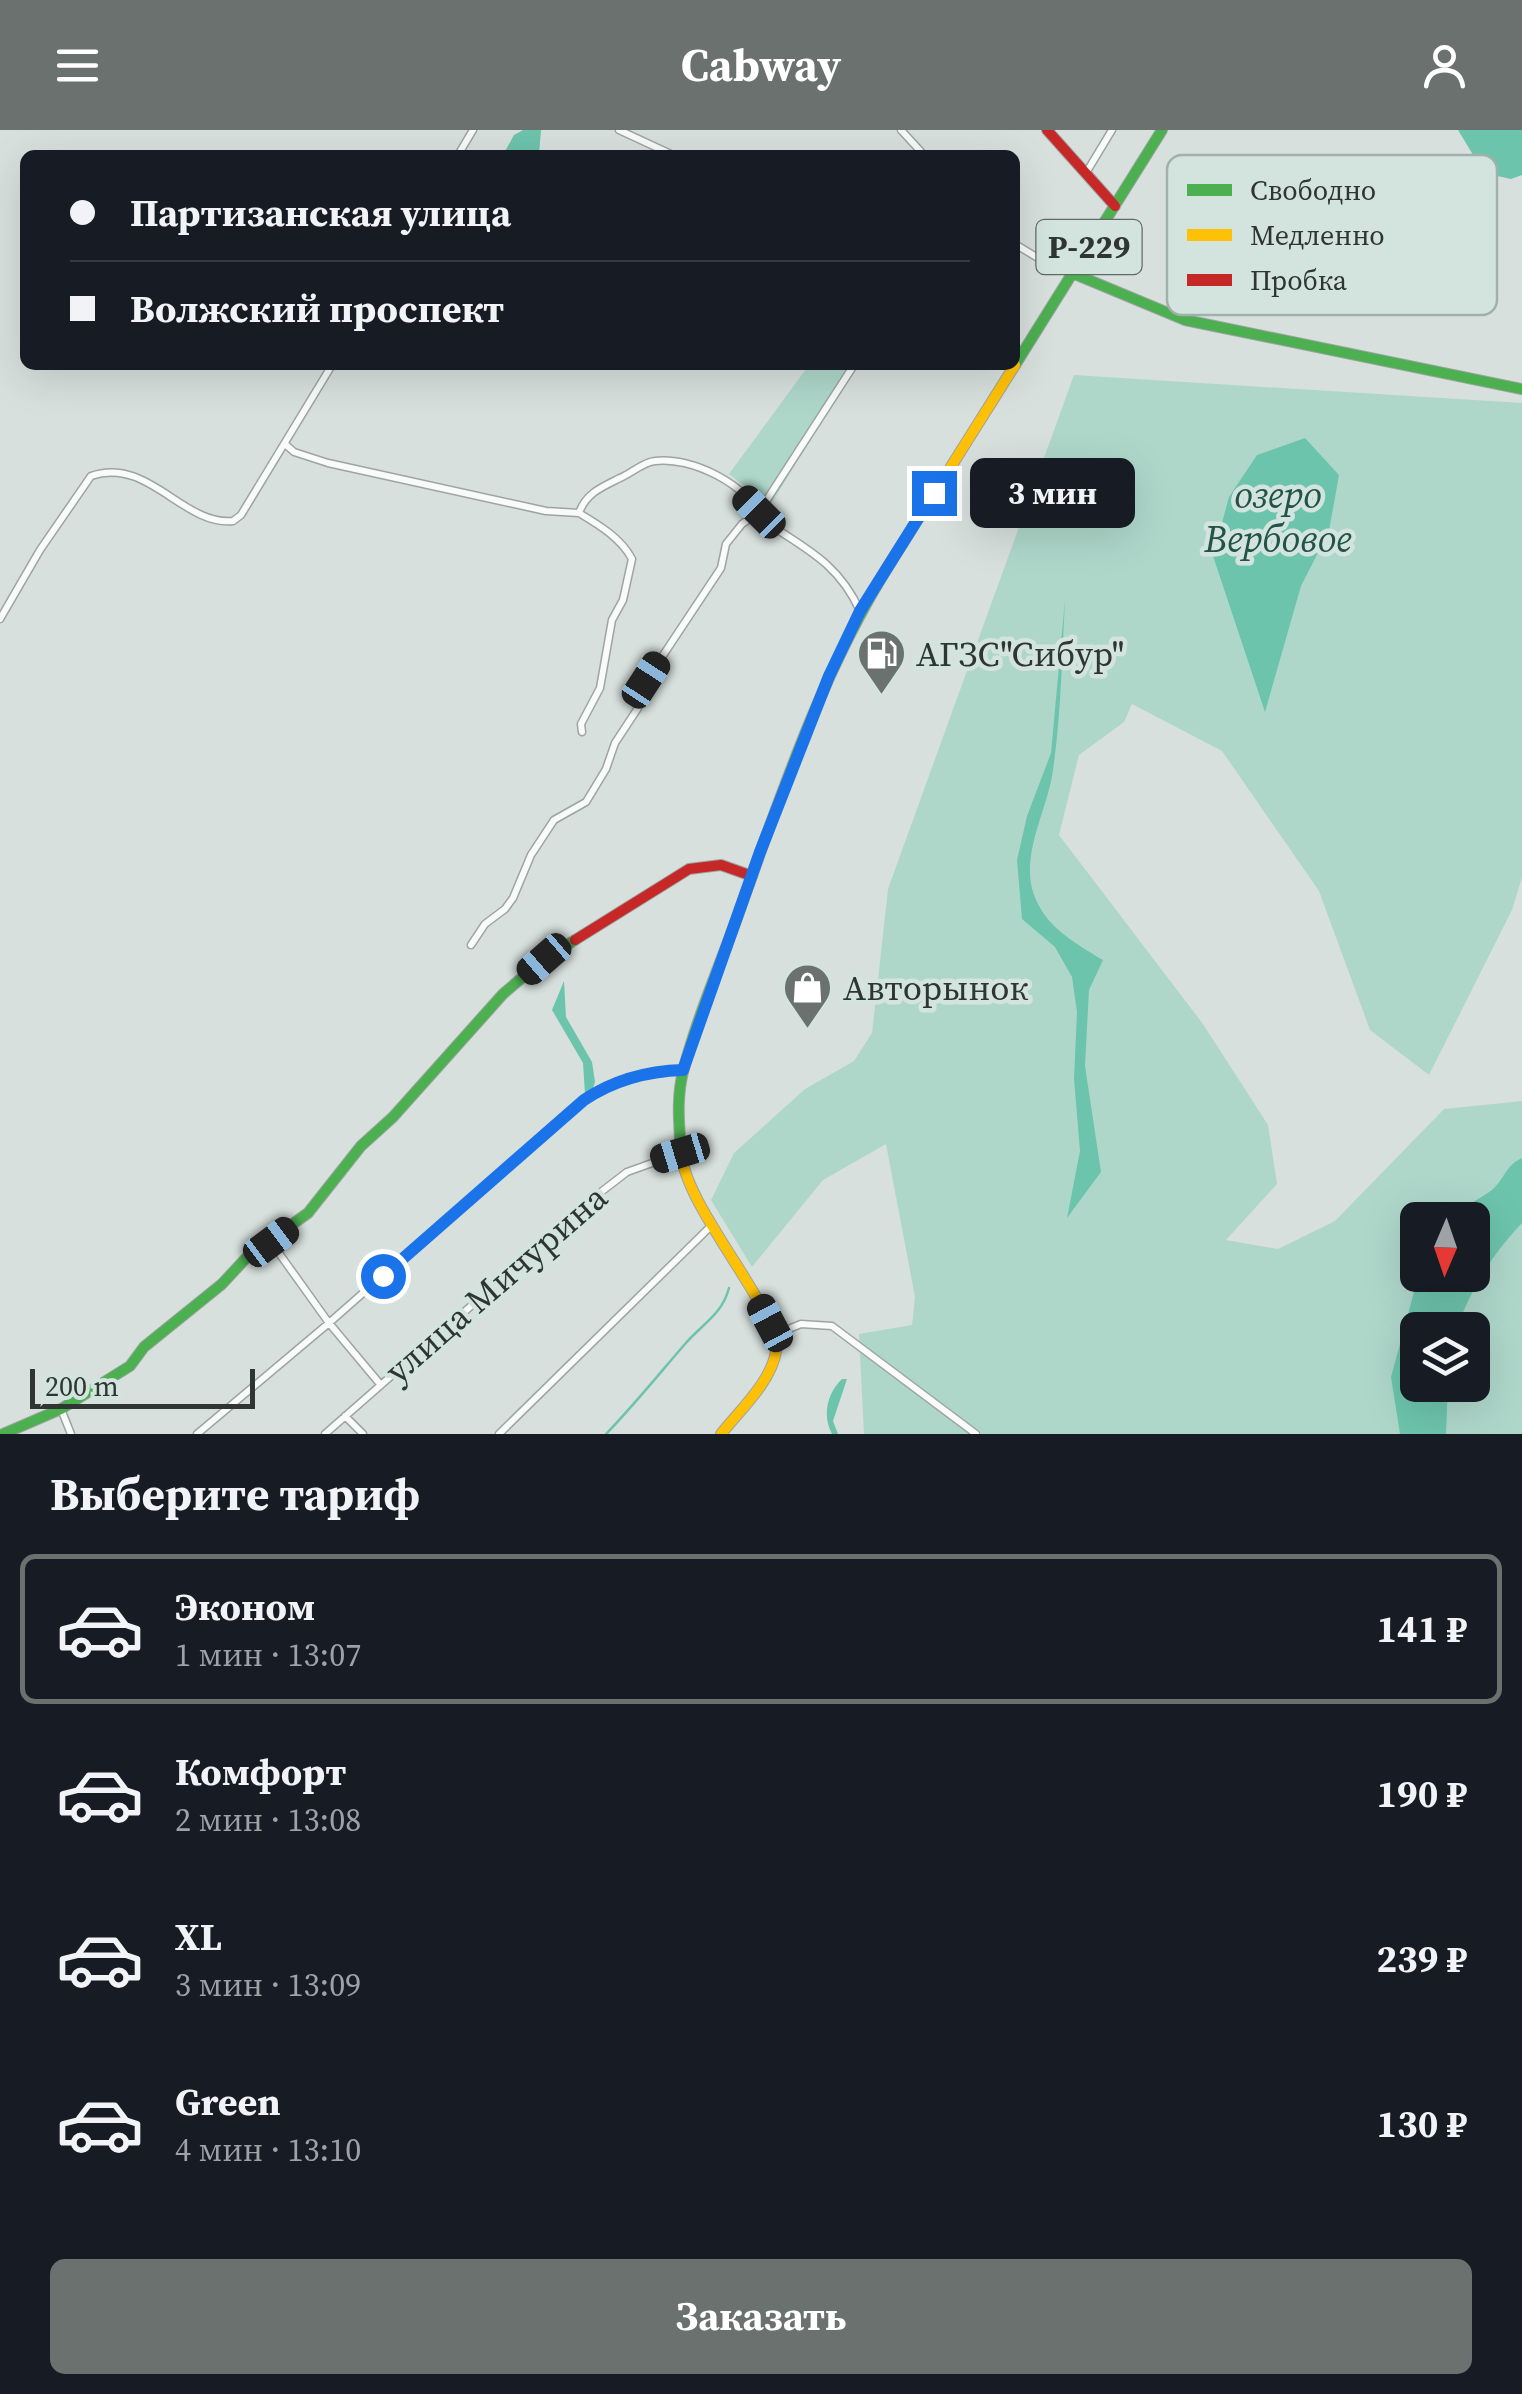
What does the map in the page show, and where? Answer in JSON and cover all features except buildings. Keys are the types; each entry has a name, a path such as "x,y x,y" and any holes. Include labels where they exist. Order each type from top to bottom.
{"street":[{"path":"619,130 662,150"},
{"path":"901,130 919,150"},
{"path":"1047,130 1115,206"},
{"path":"1086,173 1112,130"},
{"name":"Р-229","path":"1020,357 1162,130"},
{"path":"1020,247 1051,266 1167,313"},
{"path":"1173,315 1522,389"},
{"path":"0,620 40,550 90,476 104,472 127,474 217,521 234,521 329,370"},
{"path":"471,945 485,924 505,910 530,855 554,820 586,802 638,708 646,680 721,568 726,544 742,524 759,512 851,370"},
{"name":"Р-229","path":"721,1434 774,1360 776,1348 760,1304 687,1183 680,1153 678,1111 683,1070 829,676 860,611 1012,370"},
{"path":"286,444 304,457 328,464 546,511 579,513 601,526 627,550 632,559 623,600 612,620 600,688 582,724 582,732"},
{"path":"579,513 584,500 598,489 647,462 659,460 706,468 759,512 761,519 844,578 860,611"},
{"path":"3,1434 61,1409 130,1366 144,1348 222,1284 248,1256 308,1213 361,1146 393,1118 503,994 544,959 689,868 722,864 752,876"},
{"path":"196,1434 330,1323 584,1100 614,1084 664,1070 683,1070"},
{"name":"улица Мичурина","path":"325,1434 627,1172 680,1153"},
{"path":"498,1434 711,1226"},
{"path":"271,1242 380,1384"},
{"path":"774,1335 801,1324 832,1326 976,1434"},
{"path":"61,1409 72,1434"},
{"path":"346,1416 363,1434"}],"shaded area":[{"path":"805,370 853,370 770,506 729,474"},
{"path":"1074,375 1522,403 1522,877 1512,910 1429,1075 1370,1030 1319,891 1222,751 1132,704 1124,722 1079,755 1059,835 1203,1024 1268,1125 1277,1184 1226,1240 1278,1249 1335,1221 1444,1109 1522,1101 1522,1434 864,1434 859,1334 912,1325 915,1297 886,1144 823,1180 752,1267 711,1200 734,1153 805,1089 854,1061 872,1033 888,889"}],"water":[{"path":"523,130 541,130 539,150 506,150 514,135"},
{"path":"1458,130 1522,130 1522,175 1511,179 1497,176 1497,155 1473,155"},
{"name":"озеро Вербовое","path":"1305,438 1339,475 1329,531 1301,586 1265,712 1213,556 1229,497 1257,455"},
{"path":"1065,600 1056,749 1033,846 1030,877 1038,904 1052,924 1103,960 1089,990 1085,1066 1101,1172 1067,1218 1080,1151 1074,1079 1077,1012 1072,977 1055,947 1022,919 1017,860 1027,816 1051,753"},
{"path":"564,981 566,1017 592,1062 595,1082 592,1091 585,1094 583,1063 552,1010"},
{"path":"1522,1158 1522,1223 1490,1263 1490,1202 1473,1202 1493,1189 1512,1164"},
{"path":"1414,1292 1473,1292 1464,1312 1409,1312"},
{"path":"1400,1344 1400,1402 1447,1402 1446,1434 1400,1434 1391,1377"},
{"path":"842,1379 847,1379 833,1421 838,1434 832,1434 827,1420 828,1405"}],"waterway":[{"path":"606,1434 716,1312 729,1288"}],"traffic: fast":[{"path":"1020,357 1162,130"},
{"path":"1072,273 1167,313"},
{"path":"1173,315 1522,389"},
{"path":"681,1152 681,1078 702,1011 804,736 844,647 891,562"},
{"path":"3,1434 61,1409 130,1366 144,1347 222,1284 248,1256 308,1213 361,1146 393,1117 503,994 544,959 575,940"}],"traffic: slow":[{"path":"891,562 1012,370"},
{"path":"681,1152 698,1202 774,1334 776,1351 768,1373 721,1434"}],"traffic: jam":[{"path":"1047,130 1115,206"},
{"path":"575,940 689,869 721,865 752,876"}],"place":[{"name":"АГЗС\"Сибур\"","path":"881,696"},
{"name":"Авторынок","path":"808,1030"}],"route":[{"path":"383,1276 584,1100 604,1087 637,1076 683,1070 760,852 829,676 860,611 934,493"}]}
